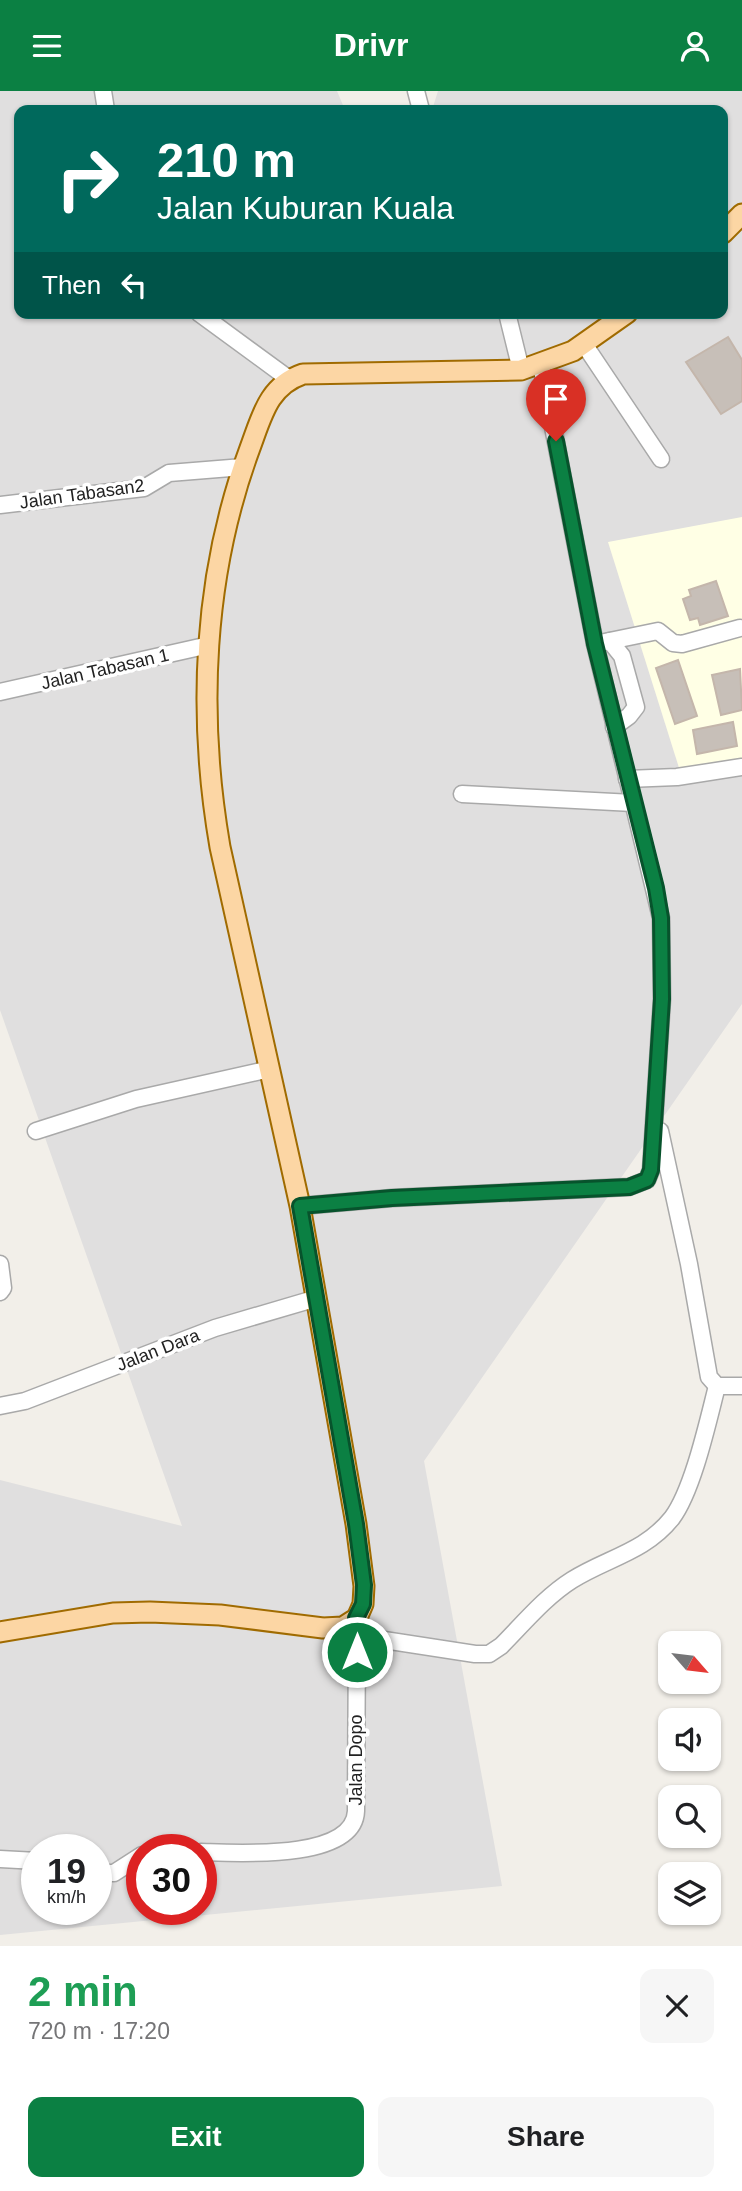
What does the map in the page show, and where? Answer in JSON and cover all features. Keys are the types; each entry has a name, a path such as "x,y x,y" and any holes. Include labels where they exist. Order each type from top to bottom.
{"main road":[{"path":"728,228 742,214"},
{"path":"0,1632 120,1613 220,1615 323,1628 357,1627 363,1604 364,1585 317,1298 300,1206 216,823 209,747 209,645 211,606 221,543 243,467 270,396 289,379 303,374 521,370 541,365 584,344 619,319"}],"street":[{"path":"207,319 289,379"},
{"path":"508,319 521,370"},
{"path":"584,344 661,459"},
{"path":"300,1206 640,1185 647,1180 651,1170 662,999 661,918 656,888 614,727 602,642 541,365"},
{"name":"Jalan Tabasan2","path":"0,505 144,488 169,473 243,467"},
{"path":"602,642 658,632 673,643 682,644 740,628"},
{"path":"602,642 622,656 636,707 614,727"},
{"name":"Jalan Tabasan 1","path":"0,692 209,645"},
{"path":"627,779 677,777 742,767"},
{"path":"462,794 633,803"},
{"path":"36,1131 136,1099 270,1069"},
{"path":"655,1108 689,1264 709,1377 717,1386 742,1386"},
{"path":"0,1264 3,1280 0,1291"},
{"name":"Jalan Dara","path":"1,1401 37,1397 215,1328 317,1298"},
{"path":"357,1627 475,1654 489,1654 502,1646 572,1580 623,1557 655,1537 674,1515 701,1450 717,1386"},
{"name":"Jalan Dopo","path":"217,1852 315,1847 342,1838 353,1827 356,1811 357,1627"},
{"path":"0,1859 21,1860"}],"shaded area":[{"path":"0,91 337,91 343,105 14,105 14,319 728,319 728,105 434,105 438,91 742,91 742,1004 424,1461 502,1886 217,1914 217,1834 126,1834 126,1923 112,1924 112,1834 21,1834 21,1925 102,1925 0,1935 0,1480 182,1526 0,1010"},
{"path":"742,517 742,758 680,771 608,542"}],"building":[{"path":"728,337 742,360 742,401 721,414 686,362"},
{"path":"716,581 728,616 700,625 698,618 690,620 683,599 691,596 689,590"},
{"path":"678,660 697,716 675,724 656,668"},
{"path":"740,669 742,710 721,715 712,675"},
{"path":"733,722 737,746 697,754 693,730"}],"route":[{"path":"357,1652 356,1618 363,1604 364,1585 356,1524 300,1206 392,1198 629,1187 640,1185 647,1180 651,1170 662,999 661,918 656,888 595,644 556,441"}]}
